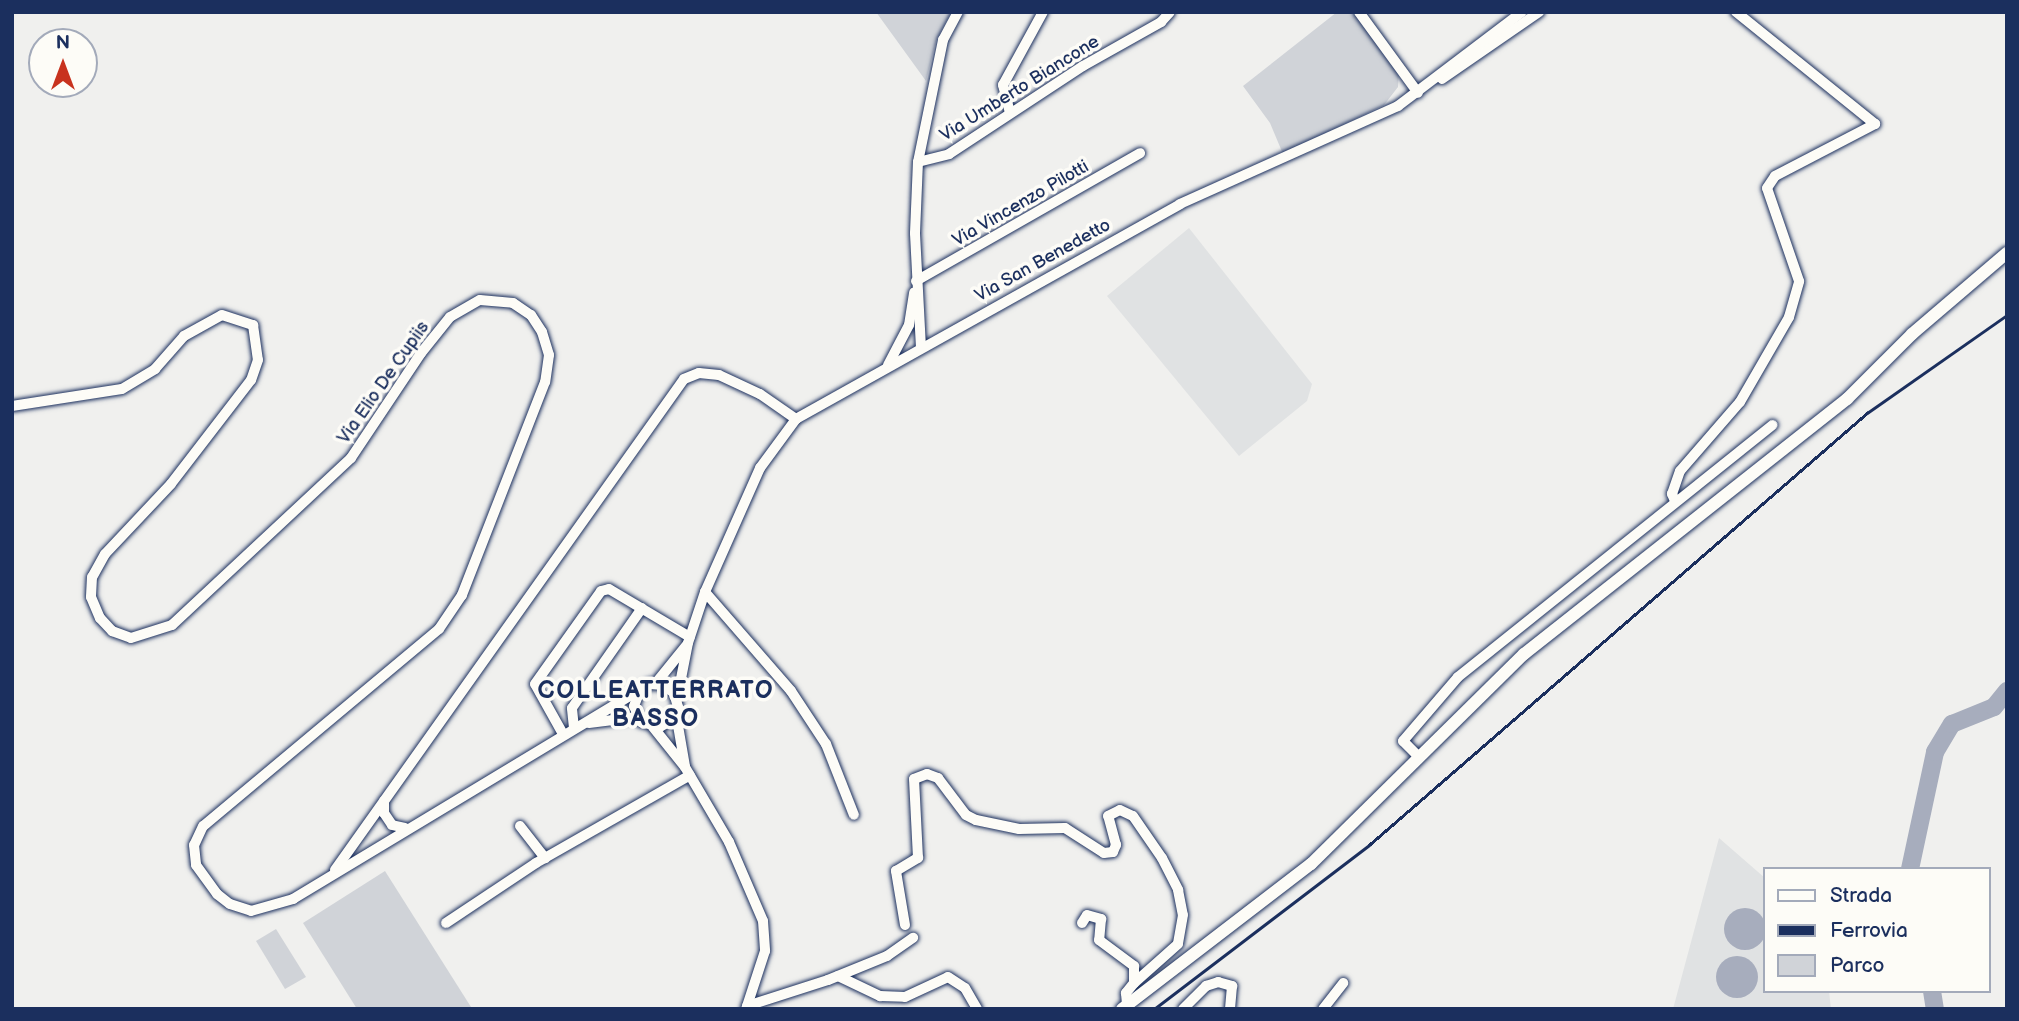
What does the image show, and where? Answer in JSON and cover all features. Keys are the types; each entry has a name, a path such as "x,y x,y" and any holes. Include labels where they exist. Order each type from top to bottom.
{"main road":[{"path":"1125,1007 1311,864 1524,654 1847,399 1912,334 2007,253"}],"street":[{"path":"885,369 909,325 916,281 918,162 943,40 958,12"},
{"path":"1010,113 1003,85 1043,12"},
{"name":"Via Umberto Biancone","path":"918,162 949,154 1010,113 1161,22 1170,12"},
{"path":"1359,12 1418,93 1471,62 1539,12"},
{"name":"Via San Benedetto","path":"689,640 705,593 760,468 796,419 1180,204 1364,125 1418,93 1522,12"},
{"path":"1675,501 1672,494 1680,471 1740,402 1789,317 1799,281 1767,188 1775,176 1875,124 1736,12"},
{"name":"Via Vincenzo Pilotti","path":"916,281 1140,153"},
{"path":"916,281 923,322 921,348"},
{"name":"Via Elio De Cupiis","path":"12,406 122,389 155,369 184,336 222,315 253,325 258,360 251,380 171,484 105,554 92,577 90,597 112,631 131,638 150,635 172,625 351,458 421,353 450,317 480,300 513,303 531,315 549,355 545,382 462,595 439,629 203,826 194,845 197,865 216,894 251,911 293,899 405,828 640,691"},
{"path":"923,322 929,333 946,333"},
{"path":"909,325 921,348"},
{"path":"332,874 684,379 699,373 719,375 761,394 796,419"},
{"path":"1418,756 1402,741 1458,677 1772,425"},
{"path":"563,734 536,680 601,591 609,589 689,640"},
{"path":"705,593 798,702 826,744 854,815"},
{"path":"642,608 572,708 576,726 637,717 653,727 687,771 729,842 763,921 765,951 746,1007"},
{"path":"637,717 634,701 640,691 656,683 689,640"},
{"path":"687,771 676,714 689,640"},
{"path":"656,683 669,688 677,700"},
{"path":"653,727 667,725 676,714"},
{"path":"446,923 545,858 687,771"},
{"path":"905,925 896,871 918,858 914,779 927,774 938,778 965,815 976,820 1020,829 1065,828 1104,853 1113,852 1116,845 1108,816 1120,810 1133,816 1162,858 1178,890 1183,915 1178,944 1134,983 1126,993 1125,1007"},
{"path":"384,800 384,813 392,825 405,828"},
{"path":"520,826 545,858"},
{"path":"1082,923 1087,915 1101,919 1100,940 1134,966 1134,983"},
{"path":"746,1007 838,976 887,956 913,938"},
{"path":"838,976 880,996 905,997 948,977 965,988 977,1009"},
{"path":"1183,1009 1206,986 1218,982 1232,986 1230,1009"},
{"path":"1323,1009 1343,983"}],"shaded area":[{"path":"1189,228 1312,384 1307,401 1239,456 1107,296"},
{"path":"1719,838 1764,877 1764,993 1829,993 1831,1009 1673,1009"}],"green space":[{"path":"876,12 951,12 936,41 926,81"},
{"path":"1337,12 1357,12 1399,71 1398,87 1384,105 1283,154 1270,123 1243,86"},
{"path":"385,871 471,1007 468,1009 357,1009 303,923"},
{"path":"276,929 306,977 285,989 256,941"}],"water":[{"path":"1745,908 1760,914 1764,921 1764,937 1760,944 1745,950 1730,944 1724,929 1730,914"},
{"path":"1737,956 1752,962 1758,977 1752,992 1737,998 1722,992 1716,977 1722,962"}],"waterway":[{"path":"1910,867 1935,752 1952,724 1994,707 2007,691"},
{"path":"1932,993 1935,1009"}],"railway":[{"path":"1154,1009 1369,845 1867,413 2007,315"}],"district":[{"name":"COLLEATTERRATO BASSO","path":"656,705"}]}
